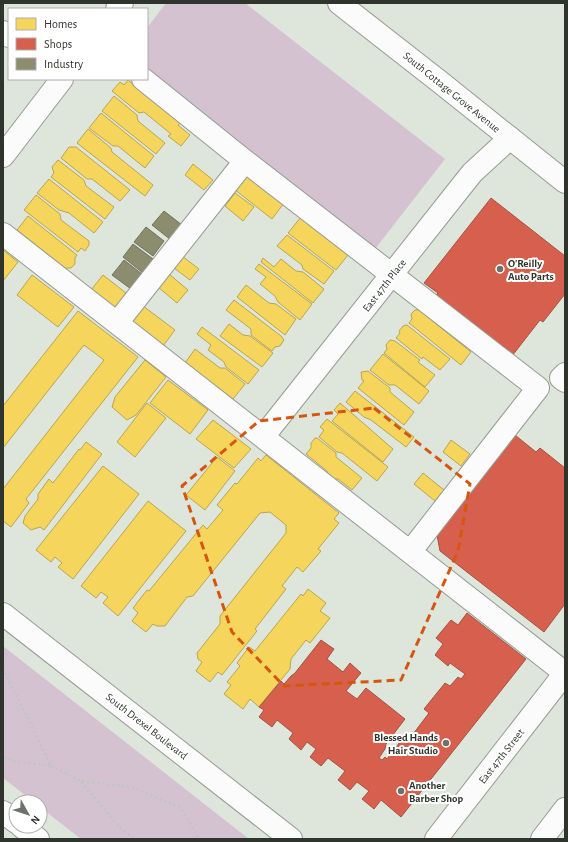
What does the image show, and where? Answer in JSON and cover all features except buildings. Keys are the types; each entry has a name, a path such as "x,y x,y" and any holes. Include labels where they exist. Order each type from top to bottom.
{"street":[{"name":"South Cottage Grove Avenue","path":"339,3 565,182"},
{"path":"3,156 61,80"},
{"path":"144,80 245,161 538,388 410,552"},
{"name":"East 47th Place","path":"263,437 472,173 510,138"},
{"path":"117,323 245,161"},
{"path":"3,234 410,552 563,681"},
{"path":"565,374 561,378 565,381"},
{"name":"South Drexel Boulevard","path":"3,614 291,839"},
{"name":"East 47th Street","path":"436,839 563,681"},
{"path":"542,839 565,809"}],"path":[{"path":"3,668 51,766"},
{"path":"3,757 14,762 51,766 81,781 131,787 181,808 199,839"},
{"path":"81,781 122,830 135,839"}],"highlighted area":[{"path":"374,408 470,484 458,551 401,680 284,686 232,632 182,486 259,421"}],"shaded area":[{"path":"166,3 245,3 445,159 375,249 148,72 148,27"},
{"path":"3,646 249,839 81,839 48,813 48,794 24,794 3,778"}],"place":[{"name":"O'Reilly Auto Parts","path":"500,269"},
{"name":"Blessed Hands Hair Studio","path":"446,743"},
{"name":"Another Barber Shop","path":"401,791"}]}
